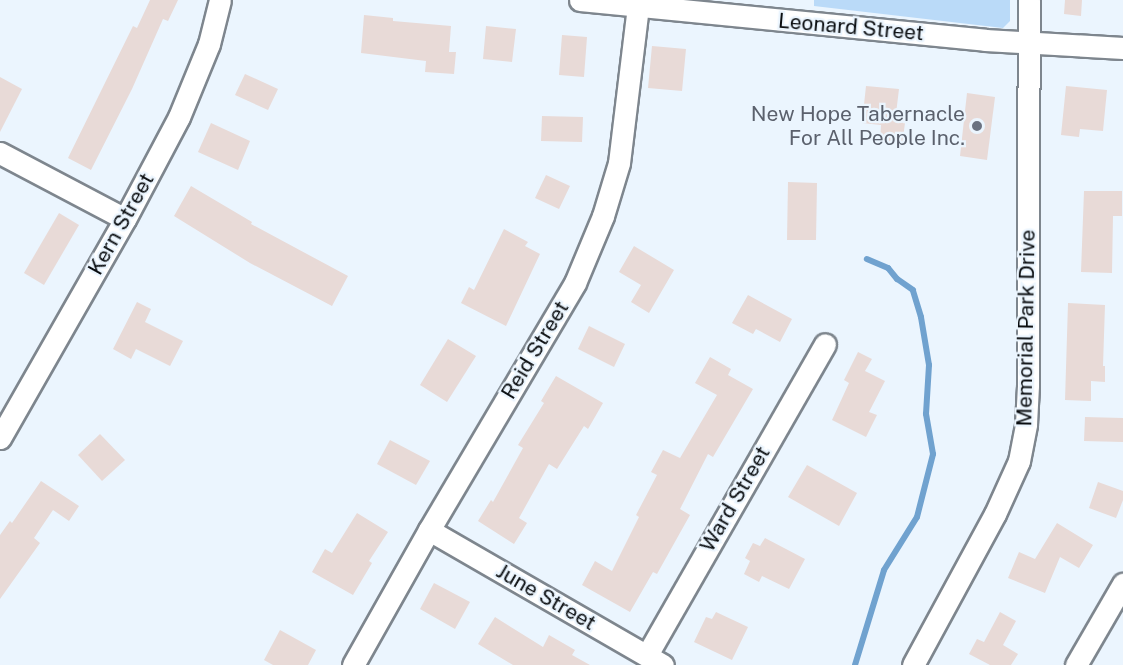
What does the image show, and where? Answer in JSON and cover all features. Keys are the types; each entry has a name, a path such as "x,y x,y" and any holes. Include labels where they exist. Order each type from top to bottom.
{"street":[{"name":"Kern Street","path":"0,438 125,219 179,117 209,44 220,0"},
{"name":"Leonard Street","path":"580,0 1028,43 1123,48"},
{"name":"Memorial Park Drive","path":"913,665 999,504 1019,461 1026,424 1029,0"},
{"name":"Reid Street","path":"353,665 429,530 575,283 603,216 619,164 638,7"},
{"path":"0,153 125,219"},
{"name":"Ward Street","path":"655,660 825,344"},
{"name":"June Street","path":"429,530 655,660"},
{"path":"1076,665 1123,584"}],"shaded area":[{"path":"814,0 1010,0 1010,21 1003,28 814,6"}],"building":[{"path":"150,0 178,0 168,21 163,19 132,89 91,170 68,158 133,26 137,28"},
{"path":"1065,0 1082,0 1081,16 1064,14"},
{"path":"364,15 393,18 393,21 451,26 449,52 456,52 454,74 425,72 426,61 361,53"},
{"path":"486,26 516,29 512,62 483,59"},
{"path":"562,35 587,37 584,77 559,75"},
{"path":"652,46 686,49 682,91 648,88"},
{"path":"245,74 278,89 268,110 235,95"},
{"path":"0,77 22,89 0,132"},
{"path":"866,86 899,89 895,122 905,123 902,145 880,142 881,125 862,123"},
{"path":"1066,86 1107,90 1103,131 1080,129 1079,137 1061,135"},
{"name":"New Hope Tabernacle For All People Inc.","path":"967,93 995,97 987,160 960,156"},
{"path":"542,116 583,117 582,142 541,141"},
{"path":"211,123 250,141 238,170 198,152"},
{"path":"546,175 570,186 559,209 535,198"},
{"path":"788,182 817,183 816,240 787,240"},
{"path":"191,186 252,222 251,224 348,276 332,306 250,263 174,216"},
{"path":"1084,191 1122,191 1122,216 1113,216 1112,273 1081,272"},
{"path":"59,213 79,225 44,285 24,273"},
{"path":"504,229 528,242 525,246 540,254 506,326 461,303 469,287 474,290"},
{"path":"634,246 674,270 649,313 631,302 641,285 619,272"},
{"path":"748,295 792,319 780,342 756,329 753,334 732,323"},
{"path":"137,302 151,309 145,322 183,341 170,366 136,349 131,359 113,349"},
{"path":"1068,303 1105,305 1103,366 1105,366 1105,382 1091,381 1091,401 1065,400"},
{"path":"589,326 625,344 614,367 578,349"},
{"path":"448,339 476,356 447,402 420,385"},
{"path":"858,352 872,359 865,371 885,381 869,412 877,415 866,437 832,420 849,383 844,380"},
{"path":"710,357 731,369 728,375 753,389 713,457 708,454 680,509 690,515 657,574 653,572 630,612 582,585 595,561 612,571 639,517 636,515 657,475 651,472 663,450 680,458 717,395 695,383"},
{"path":"556,376 603,403 588,429 584,426 557,469 549,464 519,518 527,523 514,544 478,521 491,500 493,502 523,448 518,445 544,403 541,401"},
{"path":"1085,417 1123,418 1123,442 1084,441"},
{"path":"100,434 125,460 102,481 78,455"},
{"path":"390,440 430,461 416,485 377,464"},
{"path":"807,465 857,493 839,526 788,497"},
{"path":"41,481 79,506 69,521 53,510 34,538 40,543 0,599 0,535 10,521 12,523"},
{"path":"1098,482 1123,491 1123,500 1116,518 1089,508"},
{"path":"357,513 388,532 369,561 372,563 353,595 312,572 325,549 332,553"},
{"path":"1057,523 1093,545 1079,568 1060,557 1045,593 1008,578 1019,552 1035,559"},
{"path":"765,538 805,559 789,589 762,576 759,582 744,574 750,561 745,558 753,543 760,546"},
{"path":"434,583 470,602 455,629 420,609"},
{"path":"716,612 748,627 732,660 694,642 706,617 712,619"},
{"path":"1000,612 1016,621 1003,645 1018,654 1011,665 990,665 969,654 977,639 984,642"},
{"path":"495,617 543,647 549,635 575,650 572,655 590,665 513,665 478,644"},
{"path":"280,630 316,650 308,665 273,665 264,660"}],"waterway":[{"path":"855,665 884,570 917,517 933,454 926,414 929,365 921,317 913,290 897,279 888,268 867,259"}],"place":[{"name":"New Hope Tabernacle For All People Inc.","path":"977,126"}]}
